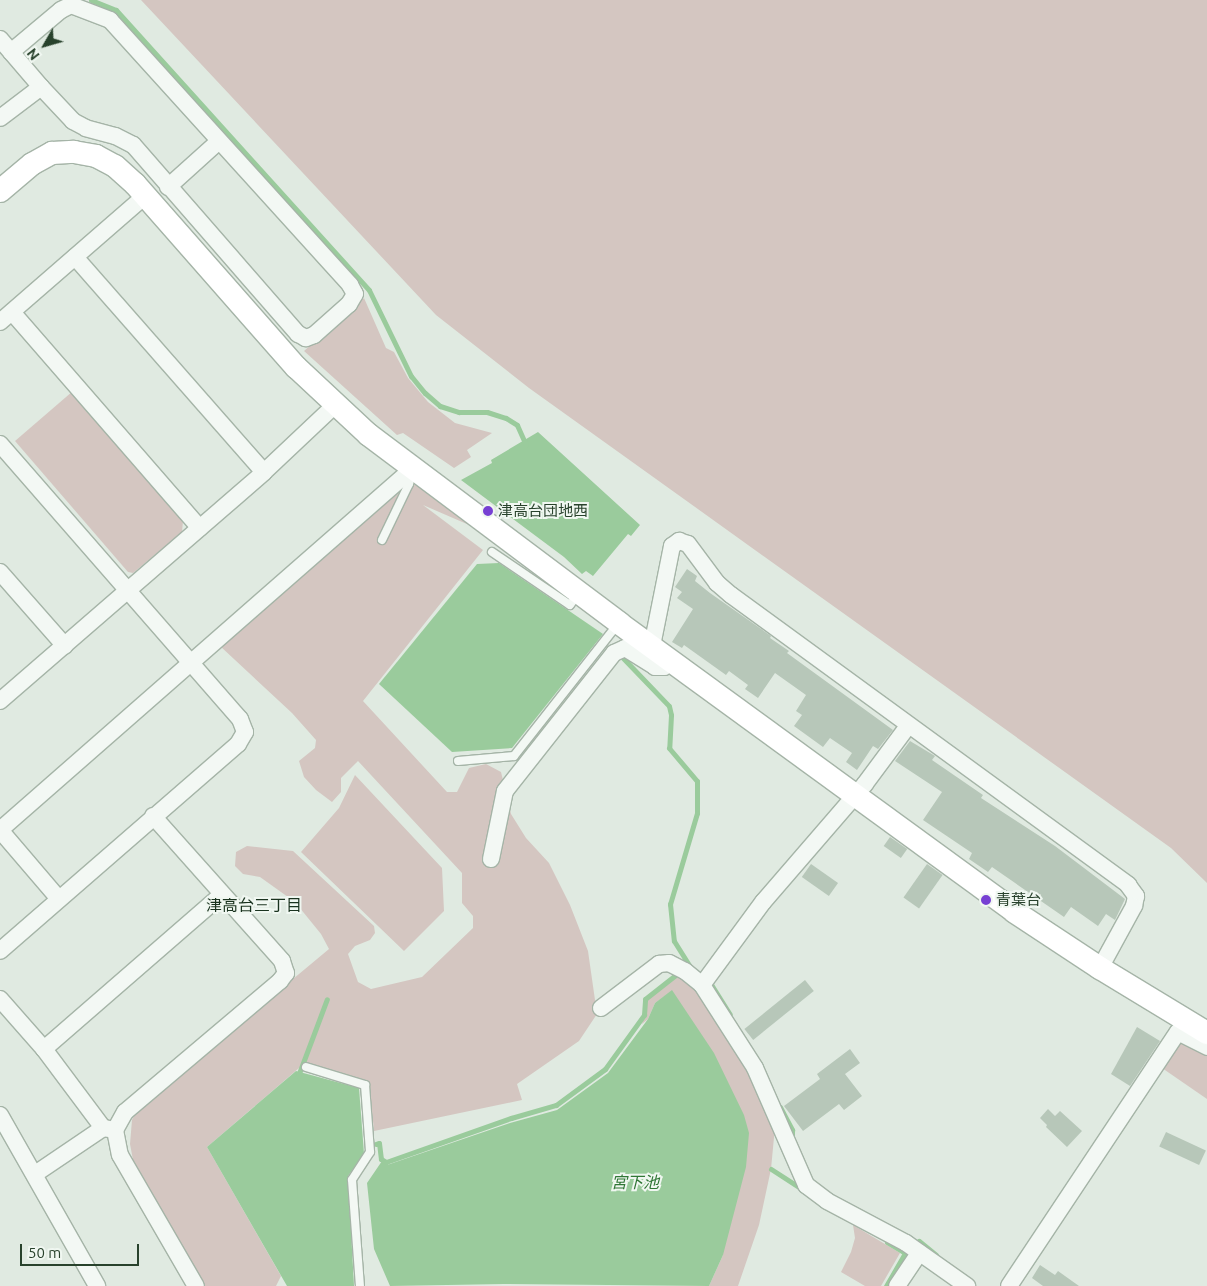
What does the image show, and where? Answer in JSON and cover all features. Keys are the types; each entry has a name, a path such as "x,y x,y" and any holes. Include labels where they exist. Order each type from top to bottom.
{"street":[{"path":"0,39 11,52 41,87 73,121 86,128 115,136 133,145 298,334 306,338 314,335 349,304 355,294 350,285 218,142 110,20 68,3 11,52"},
{"path":"0,118 41,87"},
{"path":"168,187 218,142"},
{"path":"0,191 32,164 52,153 74,152 96,156 115,166 145,196 250,317 334,405 412,468 619,623 857,794 1016,912 1100,968 1207,1033"},
{"path":"145,196 6,317 200,528"},
{"path":"75,257 264,472"},
{"path":"0,701 264,472 334,405"},
{"path":"0,444 127,592 240,719 244,732 238,744 0,950"},
{"path":"58,898 0,830 412,468"},
{"path":"652,646 672,546 679,541 688,544 717,583 724,589 908,726 1128,885 1136,896 1134,906 1100,968"},
{"path":"0,572 65,646"},
{"path":"492,859 505,791 614,653 625,648 656,667 664,667 671,660"},
{"path":"705,981 763,902 857,794 908,726"},
{"path":"35,1174 109,1129 125,1112 280,981 286,973 282,962 153,816"},
{"path":"44,1049 222,894"},
{"path":"601,1008 659,964 668,963 705,981 755,1068 806,1185 827,1201 913,1249 967,1286"},
{"path":"0,999 44,1049 109,1129 120,1155 196,1286"},
{"path":"1008,1286 1178,1032 1207,1047"},
{"path":"0,1115 97,1286"},
{"path":"897,1286 913,1249"}],"lane":[{"path":"382,540 410,484 412,468"},
{"path":"492,552 570,605 580,592"},
{"path":"458,761 514,756 619,623"},
{"path":"306,1067 365,1084 370,1152 352,1180 360,1286"}],"shaded area":[{"path":"141,0 1207,0 1207,883 1171,848 529,388 436,315"},
{"path":"364,298 386,348 394,352 408,378 428,402 455,423 492,433 467,450 471,457 454,468 403,433 397,435 304,351"},
{"path":"73,391 183,521 182,532 133,573 128,572 15,441"},
{"path":"414,485 418,485 483,531 423,505 483,550 363,701 447,792 457,792 469,768 486,764 501,772 511,814 526,838 549,863 570,905 588,951 597,1014 579,1041 517,1084 522,1100 374,1131 369,1081 306,1062 207,1147 281,1276 276,1286 204,1286 133,1160 130,1144 132,1120 138,1108 329,949 321,934 295,902 260,877 243,874 235,866 236,852 247,846 293,851 374,926 375,933 370,940 355,946 348,954 358,982 371,989 422,977 473,928 473,916 462,903 462,873 358,761 341,778 341,792 332,802 316,790 304,777 299,761 315,748 316,740 292,713 220,646 402,490 378,537 386,541"},
{"path":"355,775 442,868 444,911 404,951 301,852 339,808"},
{"path":"682,977 696,991 750,1070 775,1127 771,1169 759,1225 738,1286 709,1286 723,1255 672,991 655,1003 648,1019 642,1024 648,999 673,978"},
{"path":"1180,1038 1207,1053 1207,1099 1162,1068"},
{"path":"853,1225 900,1253 881,1286 865,1286 841,1272 851,1252 855,1238"}],"water":[{"path":"538,432 640,525 631,536 628,534 593,576 586,571 582,574 564,557 461,480 492,463 491,460"},
{"path":"499,563 603,634 512,748 452,752 379,684 477,564"},
{"name":"宮下池","path":"672,990 714,1053 744,1115 749,1133 746,1167 723,1255 709,1286 504,1284 390,1286 374,1249 367,1183 382,1161 387,1165 510,1123 557,1110 608,1073 648,1019 655,1003"},
{"path":"296,1071 359,1088 364,1154 348,1176 354,1286 287,1286 207,1147"}],"building":[{"path":"687,569 697,576 695,581 710,593 771,636 770,638 789,651 787,653 893,730 878,749 873,746 857,770 846,762 852,753 830,738 823,747 794,726 802,715 796,711 806,695 775,673 758,698 745,689 748,685 729,671 726,675 684,645 682,648 672,642 693,609 677,598 682,592 675,587"},
{"path":"910,741 935,756 932,760 983,795 981,798 1055,846 1125,899 1115,920 1106,914 1098,926 1071,907 1064,917 992,867 988,872 969,859 972,853 923,820 942,792 895,761"},
{"path":"890,837 907,849 901,858 884,846"},
{"path":"811,864 838,883 829,896 802,877"},
{"path":"927,864 943,875 919,908 903,898"},
{"path":"805,980 814,991 753,1040 744,1029"},
{"path":"1137,1027 1160,1041 1130,1086 1111,1074"},
{"path":"850,1049 860,1063 845,1074 862,1096 844,1110 839,1104 803,1131 784,1106 820,1079 817,1074"},
{"path":"1048,1109 1055,1116 1060,1111 1082,1131 1067,1147 1046,1127 1047,1125 1040,1118"},
{"path":"1166,1132 1206,1151 1199,1165 1159,1147"},
{"path":"1040,1265 1055,1275 1058,1271 1079,1286 1043,1286 1032,1278"}],"waterway":[{"path":"91,0 116,10 369,290 411,376 425,393 440,406 459,412 487,412 506,418 517,425 526,445"},
{"path":"623,658 669,706 671,715 669,748 697,781 697,813 670,904 674,941 690,967"},
{"path":"376,1144 379,1143 381,1159 386,1162 511,1118 556,1105 605,1069 644,1015 645,999 678,973"},
{"path":"709,981 730,1014"},
{"path":"298,1076 327,999"},
{"path":"780,1107 792,1130 792,1137"},
{"path":"771,1169 803,1190"},
{"path":"887,1242 905,1253 919,1241 936,1255"},
{"path":"886,1286 905,1253"}],"place":[{"name":"津高台団地西","path":"488,511"},
{"name":"青葉台","path":"986,900"}],"district":[{"name":"津高台三丁目","path":"254,905"}]}
